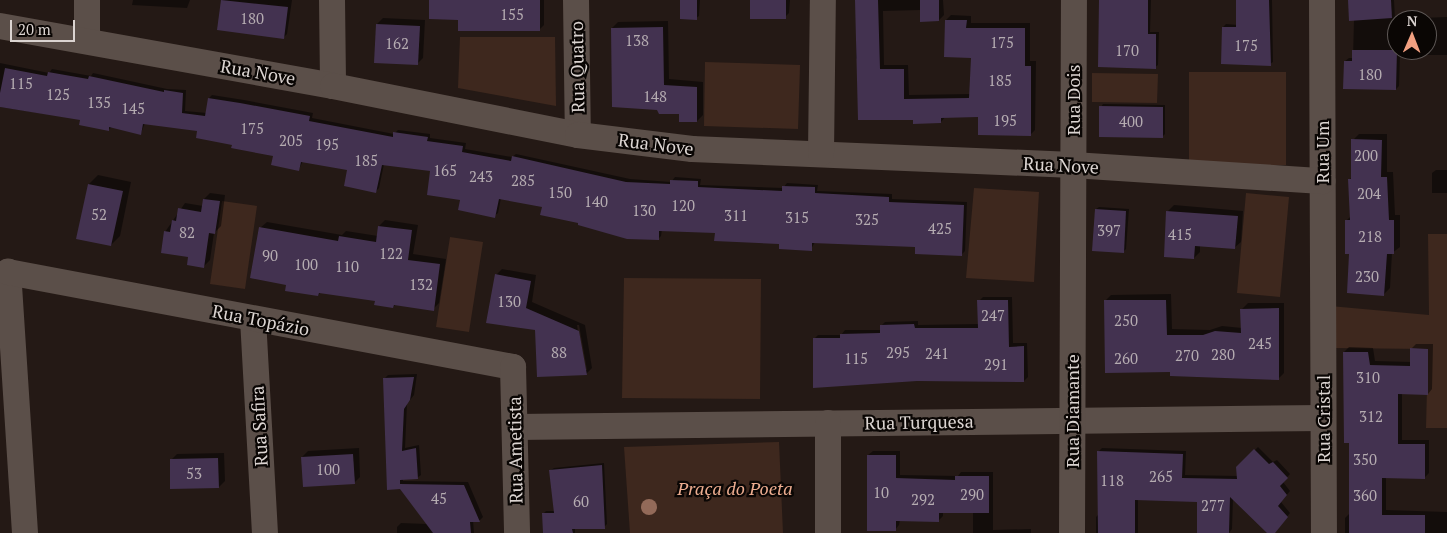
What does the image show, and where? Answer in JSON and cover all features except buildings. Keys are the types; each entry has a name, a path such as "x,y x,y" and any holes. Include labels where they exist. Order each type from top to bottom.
{"street":[{"path":"86,0 87,41"},
{"path":"332,0 333,86"},
{"name":"Rua Quatro","path":"576,0 578,135"},
{"path":"821,153 823,0"},
{"name":"Rua Dois","path":"1072,290 1074,0"},
{"name":"Rua Um","path":"1322,0 1323,305"},
{"name":"Rua Nove","path":"0,26 333,86 578,135 692,149 1073,165 1322,182"},
{"name":"Rua Topázio","path":"11,492 8,272 513,367"},
{"name":"Rua Diamante","path":"1072,290 1072,533"},
{"name":"Rua Cristal","path":"1323,305 1324,533"},
{"name":"Rua Safira","path":"253,319 265,533"},
{"name":"Rua Ametista","path":"513,367 516,427 517,533"},
{"name":"Rua Turquesa","path":"516,427 1323,418"},
{"path":"828,423 828,533"},
{"path":"11,492 25,533"}],"green space":[{"path":"460,37 555,37 556,106 458,88"},
{"path":"705,62 800,65 798,129 704,126"},
{"path":"1189,72 1286,72 1286,165 1189,165"},
{"path":"1092,73 1158,74 1157,103 1092,102"},
{"path":"974,188 1039,192 1034,282 966,278"},
{"path":"1246,193 1289,197 1280,297 1237,293"},
{"path":"222,201 257,206 245,289 210,284"},
{"path":"1428,234 1447,234 1447,428 1426,428 1428,349 1331,348 1330,306 1429,315"},
{"path":"450,237 483,242 469,332 436,327"},
{"path":"624,278 761,279 760,399 622,398"},
{"name":"Praça do Poeta","path":"779,442 783,533 630,533 624,447"}]}
